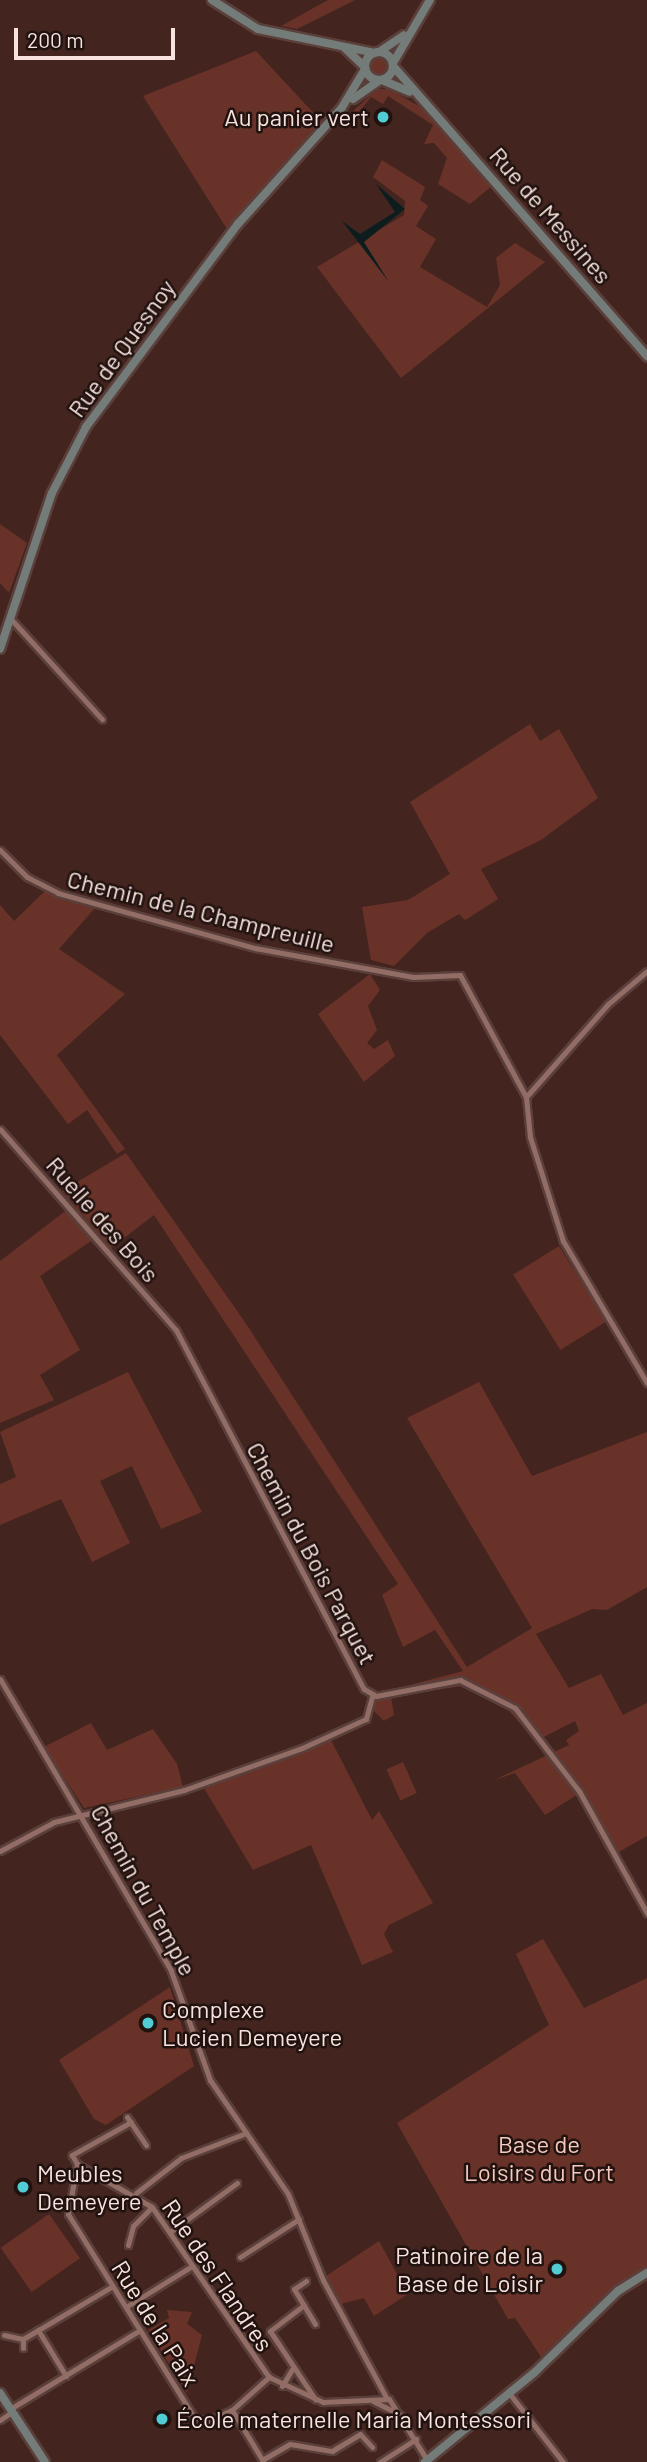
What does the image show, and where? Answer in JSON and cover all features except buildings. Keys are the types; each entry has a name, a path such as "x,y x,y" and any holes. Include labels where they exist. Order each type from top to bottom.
{"main road":[{"path":"212,0 258,29 377,52 416,22"},
{"path":"393,65 430,0"},
{"path":"333,43 365,68"},
{"name":"Rue de Messines","path":"377,52 393,65 647,356"},
{"name":"Rue de Quesnoy","path":"0,649 52,494 86,427 238,224 341,109 377,52"},
{"name":"Rue de Quesnoy","path":"341,109 380,80 393,65"},
{"name":"Rue de Messines","path":"365,68 380,80 424,101"},
{"path":"426,2461 509,2393 613,2295 647,2273"},
{"path":"0,2393 45,2462"}],"street":[{"path":"10,618 102,719"},
{"name":"Chemin de la Champreuille","path":"0,850 27,877 64,895 266,951 419,978 460,975 526,1097"},
{"path":"647,971 608,1004 526,1097 530,1136 561,1235 647,1383"},
{"name":"Ruelle des Bois","path":"0,1129 178,1334"},
{"name":"Chemin du Bois Parquet","path":"178,1334 372,1696 457,1680 514,1707 579,1791 647,1913"},
{"name":"Chemin du Temple","path":"0,1679 83,1814 176,1981 210,2080 299,2219 326,2284 382,2381 383,2400"},
{"path":"0,1851 83,1814 175,1793 302,1748 366,1719 372,1696"},
{"path":"77,2164 72,2155 129,2120 146,2145"},
{"path":"136,2193 188,2155 246,2133"},
{"name":"Rue des Flandres","path":"77,2164 136,2193 152,2207 269,2377 282,2386 316,2400 383,2400"},
{"name":"Rue de la Paix","path":"77,2164 67,2212 113,2286 129,2305 140,2330 196,2418 232,2410"},
{"path":"170,2232 237,2183"},
{"path":"128,2245 133,2226 152,2207"},
{"path":"240,2258 299,2219"},
{"path":"129,2305 192,2266"},
{"path":"306,2281 294,2289 315,2324"},
{"path":"4,2335 23,2339 113,2286"},
{"path":"304,2305 270,2329 316,2400"},
{"path":"38,2330 66,2376"},
{"path":"0,2420 140,2330"},
{"path":"23,2339 23,2348"},
{"path":"282,2386 293,2368"},
{"path":"290,2376 298,2376"},
{"path":"269,2377 232,2410 263,2461 290,2444 332,2451 360,2434 372,2447"},
{"path":"509,2393 559,2461"},
{"path":"383,2400 403,2417 426,2461"},
{"path":"380,2462 416,2439"}],"green space":[{"path":"328,0 355,0 297,29 281,26"},
{"path":"256,51 321,121 227,229 143,96"},
{"path":"379,55 387,58 390,66 387,74 379,77 371,74 368,66 371,58"},
{"path":"377,89 389,89 426,110 492,186 470,204 438,184 447,158 434,143 424,144 433,125 388,96 383,104 371,97 348,126 341,122"},
{"path":"382,160 425,187 420,200 428,206 416,226 436,239 420,267 487,307 500,285 496,258 515,243 545,262 401,378 317,267 404,215 405,201 373,177"},
{"path":"0,524 27,543 9,593 0,583"},
{"path":"530,724 540,741 559,729 598,798 541,840 481,869 498,899 465,920 459,914 427,933 394,966 371,960 362,907 408,900 450,874 410,802"},
{"path":"45,891 95,908 59,949 125,994 57,1055 125,1149 117,1154 87,1110 68,1124 0,1035 0,905 14,921"},
{"path":"370,974 380,990 368,1006 377,1030 367,1043 374,1049 388,1040 395,1056 364,1082 318,1014"},
{"path":"126,1153 245,1322 467,1667 532,1628 407,1418 479,1382 532,1476 647,1432 647,1587 607,1610 592,1609 536,1634 569,1688 601,1674 623,1715 647,1703 647,1836 617,1853 605,1849 583,1791 545,1815 515,1773 492,1781 569,1745 566,1740 579,1731 575,1721 536,1741 509,1711 462,1686 391,1697 394,1715 384,1721 374,1711 376,1694 463,1671 435,1630 403,1647 382,1595 398,1584 154,1215 111,1248 62,1191"},
{"path":"68,1209 94,1239 40,1276 80,1350 40,1375 54,1400 0,1423 0,1261"},
{"path":"559,1246 606,1321 560,1350 513,1275"},
{"path":"128,1372 202,1512 161,1529 132,1466 100,1481 130,1543 92,1562 61,1499 0,1525 0,1484 16,1477 0,1432"},
{"path":"91,1723 107,1750 153,1729 177,1764 183,1787 84,1808 44,1747"},
{"path":"330,1738 372,1820 379,1811 433,1903 389,1925 384,1934 393,1952 362,1965 311,1845 253,1870 204,1788"},
{"path":"403,1762 417,1793 400,1800 387,1769"},
{"name":"Base de Loisirs du Fort","path":"543,1939 584,2008 647,1978 647,2267 613,2287 541,2357 515,2318 508,2319 397,2123 549,2025 516,1954"},
{"name":"Complexe Lucien Demeyere","path":"170,1987 194,2066 106,2125 94,2119 59,2060"},
{"path":"49,2214 80,2258 32,2292 1,2248"},
{"path":"379,2241 408,2294 374,2316 364,2298 341,2304 326,2276"},
{"path":"167,2310 192,2312 187,2324 202,2335 187,2393 148,2330 169,2318"}],"shaded area":[{"path":"376,184 405,209 364,242 389,282 342,221 360,234 395,212"}],"place":[{"name":"Au panier vert","path":"383,117"},
{"name":"Complexe Lucien Demeyere","path":"148,2023"},
{"name":"Meubles Demeyere","path":"23,2187"},
{"name":"Patinoire de la Base de Loisir","path":"557,2269"},
{"name":"École maternelle Maria Montessori","path":"162,2419"}]}
